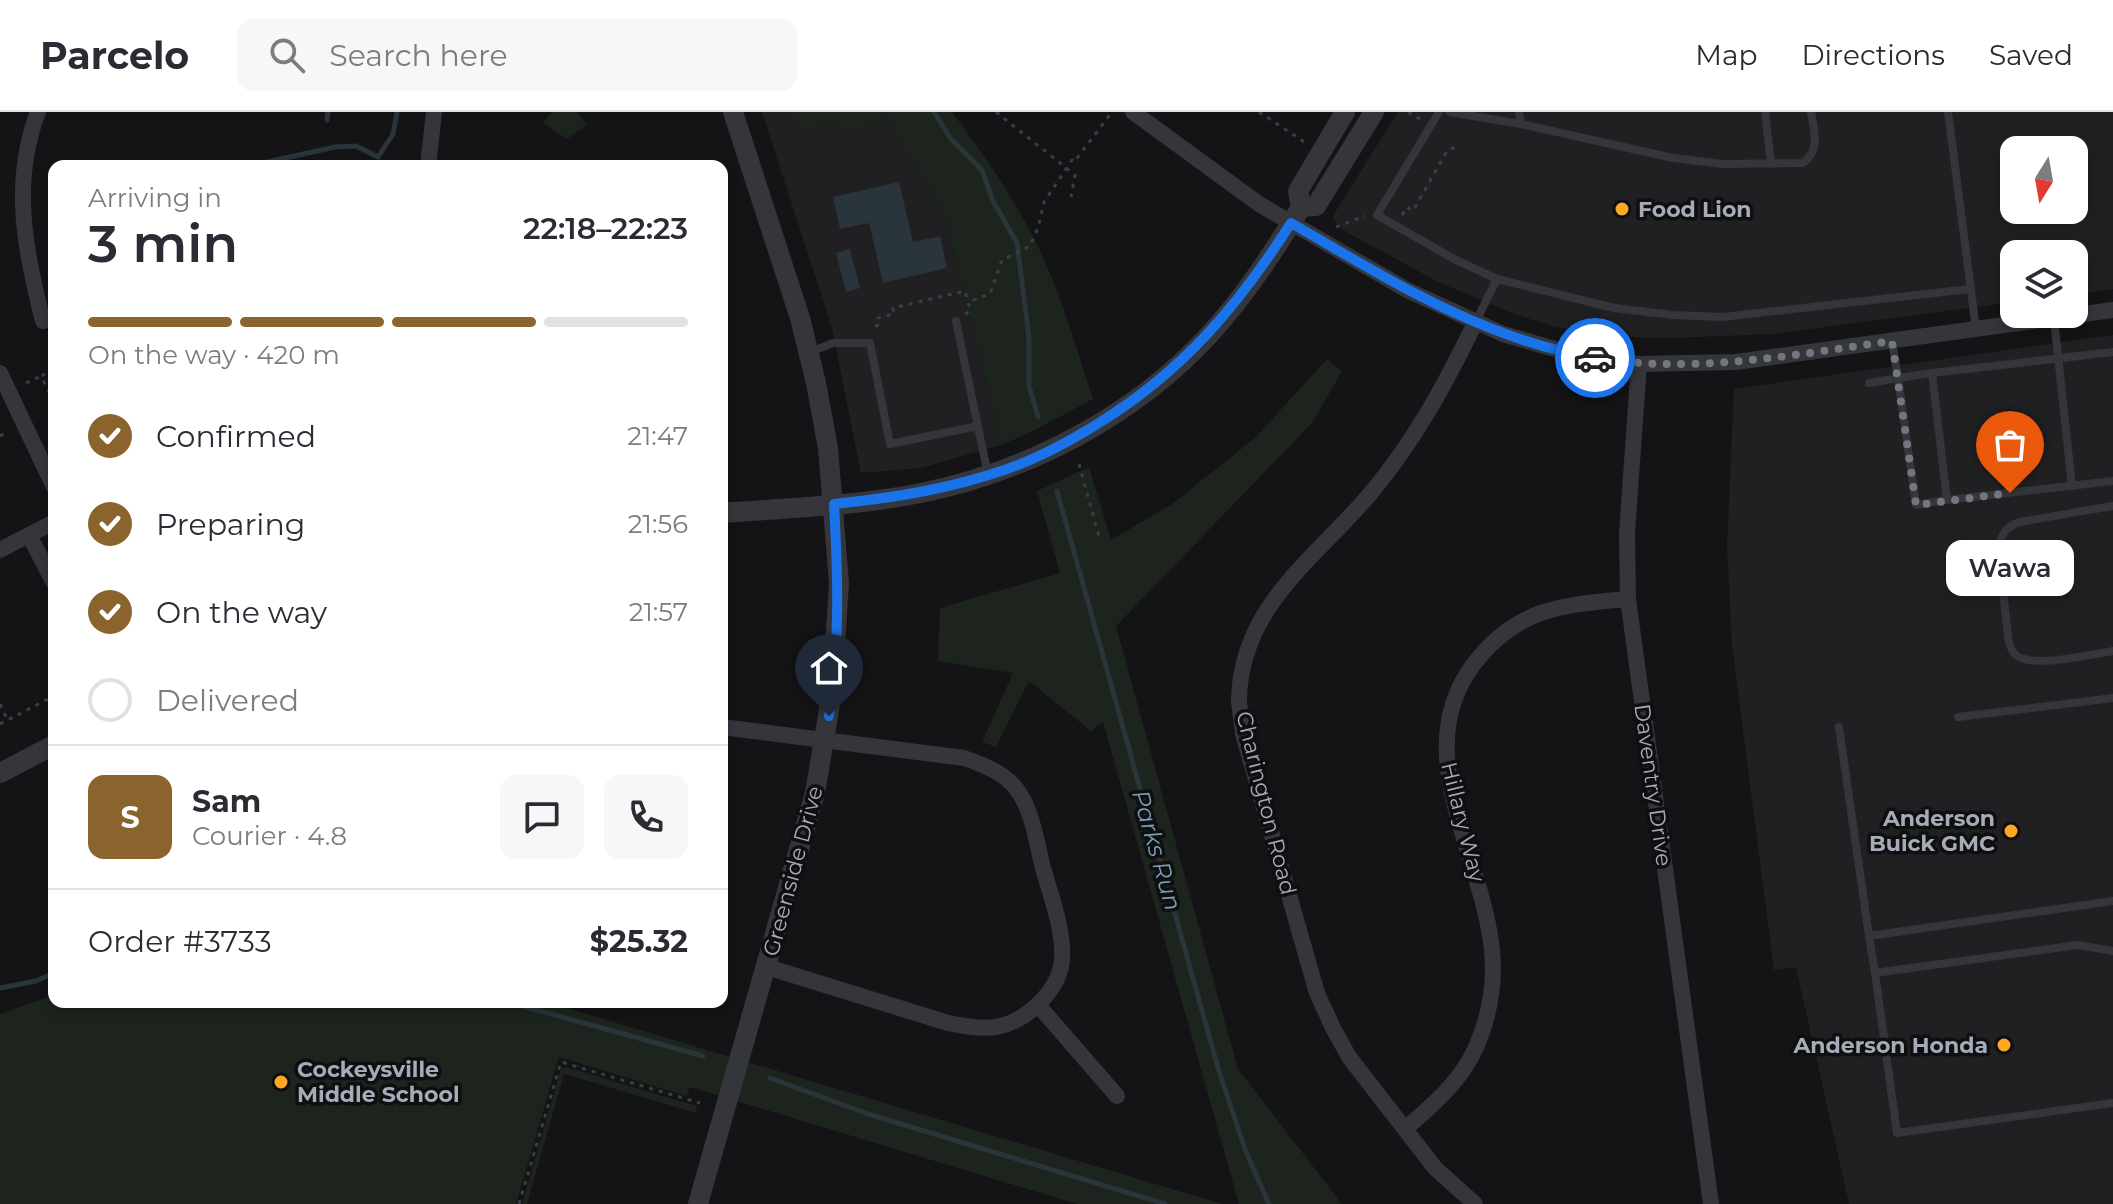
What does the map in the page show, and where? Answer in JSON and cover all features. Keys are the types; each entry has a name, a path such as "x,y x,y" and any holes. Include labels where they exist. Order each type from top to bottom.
{"street":[{"path":"38,112 23,165 21,204 28,264 48,320"},
{"path":"429,160 434,112"},
{"name":"Greenside Drive","path":"698,1204 815,793 825,740 837,636 839,583 834,504 823,418 809,352 733,112"},
{"path":"1133,112 1259,204 1296,215 1407,290 1475,323 1533,345 1639,364 1736,362 2000,327"},
{"path":"728,513 834,504 923,492 1031,460 1079,435 1160,381 1228,313 1296,215 1298,191 1345,112"},
{"path":"1296,215 1316,206 1374,112"},
{"path":"2088,314 2113,310"},
{"name":"Charington Road","path":"1475,323 1450,374 1399,457 1370,494 1277,594 1258,622 1248,645 1239,699 1243,734 1317,993 1349,1057 1435,1168 1475,1204"},
{"name":"Daventry Drive","path":"1639,364 1627,533 1628,599 1711,1204"},
{"path":"0,373 48,474"},
{"path":"0,550 48,525"},
{"path":"29,535 48,571"},
{"name":"Hillary Way","path":"1405,1129 1454,1084 1471,1060 1491,995 1494,961 1489,924 1452,793 1446,759 1446,734 1454,702 1468,672 1507,628 1535,613 1566,604 1628,599"},
{"path":"728,728 964,758 988,766 1009,781 1028,809 1061,936 1062,963 1055,982 1038,1005 999,1027 975,1028 948,1023 767,967"},
{"path":"0,773 48,748"},
{"path":"1038,1005 1117,1096"}],"lane":[{"path":"1439,112 1377,215 1497,279 1614,308 1722,317 1970,289"},
{"path":"1450,112 1521,124 1673,158 1723,164 1803,163 1816,148 1811,112"},
{"path":"1519,112 1521,124"},
{"path":"1765,112 1771,164"},
{"path":"1948,112 1976,330"},
{"path":"1475,323 1497,279"},
{"path":"956,321 988,475"},
{"path":"2055,328 2072,486"},
{"path":"1892,341 1916,505 2113,481"},
{"path":"809,352 833,343 870,343 890,444 978,426"},
{"path":"1869,383 2113,352"},
{"path":"1932,373 1947,500"},
{"path":"2113,506 2019,522 2008,527 2001,536 1998,549 2009,643 2016,655 2045,661 2113,651"},
{"path":"1958,717 2113,698"},
{"path":"1839,727 1897,1133 2113,1103"},
{"path":"1869,936 2113,901"},
{"path":"1875,973 2077,945 2113,951"}],"path":[{"path":"996,112 1075,175 1071,197"},
{"path":"968,302 990,294 1002,260 1030,246 1044,202 1072,160 1074,162 1112,112"},
{"path":"1259,112 1306,143"},
{"path":"1395,227 1407,207 1413,211 1447,151 1460,145"},
{"path":"1336,227 1363,216 1377,215"},
{"path":"875,326 879,325 878,318 894,314 893,308 965,291 970,311 956,321"},
{"path":"26,383 48,372"},
{"path":"41,376 48,390"},
{"path":"1079,464 1100,540"},
{"path":"0,724 48,699"},
{"path":"0,704 8,720"},
{"path":"519,1204 561,1062 700,1103"}],"shaded area":[{"path":"552,112 576,112 587,124 567,139 543,123"},
{"path":"762,112 884,112 944,211 1001,445 921,468 861,473 832,328"},
{"path":"792,112 881,112 884,120 844,130 839,122 796,129"},
{"path":"884,112 952,112 965,129 1004,185 1037,244 1059,297 1093,399 1001,445 944,211"},
{"path":"1398,112 2113,112 2113,289 2088,292 2088,240 2000,240 2000,304 1773,334 1623,337 1556,327 1517,315 1440,283 1341,229 1334,220 1334,214"},
{"path":"899,182 913,242 940,236 947,268 883,283 869,223 840,229 833,197"},
{"path":"850,249 860,288 846,292 836,253"},
{"path":"2113,335 2113,1204 1849,1204 1796,967 1774,970 1732,645 1727,546 1734,389"},
{"path":"1327,359 1342,371 1313,422 1116,626 1238,1069 1342,1204 1239,1204 1103,722 1091,731 1029,681 996,747 982,742 1013,673 938,661 940,608 1060,573 1037,491 1089,467 1111,540 1172,504 1255,438"},
{"name":"Cockeysville Middle School","path":"48,997 48,1008 567,1008 1222,1204 1077,1204 690,1087 686,1096 559,1057 516,1204 0,1204 0,1014"},
{"path":"566,1067 697,1106 696,1113 564,1074 527,1204 522,1204 561,1069"}],"waterway":[{"path":"327,120 328,112"},
{"path":"276,160 335,147 356,146 378,157 393,134 397,112"},
{"name":"Parks Run","path":"934,112 951,139 982,170 993,201 1017,243 1029,337 1029,386 1038,417"},
{"name":"Parks Run","path":"1057,491 1218,1068 1246,1152 1269,1204"},
{"path":"0,988 48,976"},
{"path":"530,1008 703,1056"},
{"path":"770,1078 868,1114 1165,1204"}],"way so far":[{"path":"1595,358 1639,364 1704,365 1892,341 1916,505 2010,493"}],"place":[{"name":"Food Lion","path":"1622,209"},
{"name":"Wawa","path":"2010,493"},
{"name":"Anderson Buick GMC","path":"2011,831"},
{"name":"Anderson Honda","path":"2004,1045"},
{"name":"Cockeysville Middle School","path":"281,1082"}],"route":[{"path":"829,716 839,583 834,504 894,497 958,484 1031,460 1079,435 1160,381 1198,346 1248,287 1291,223 1407,290 1475,323 1533,345 1595,358"}]}
